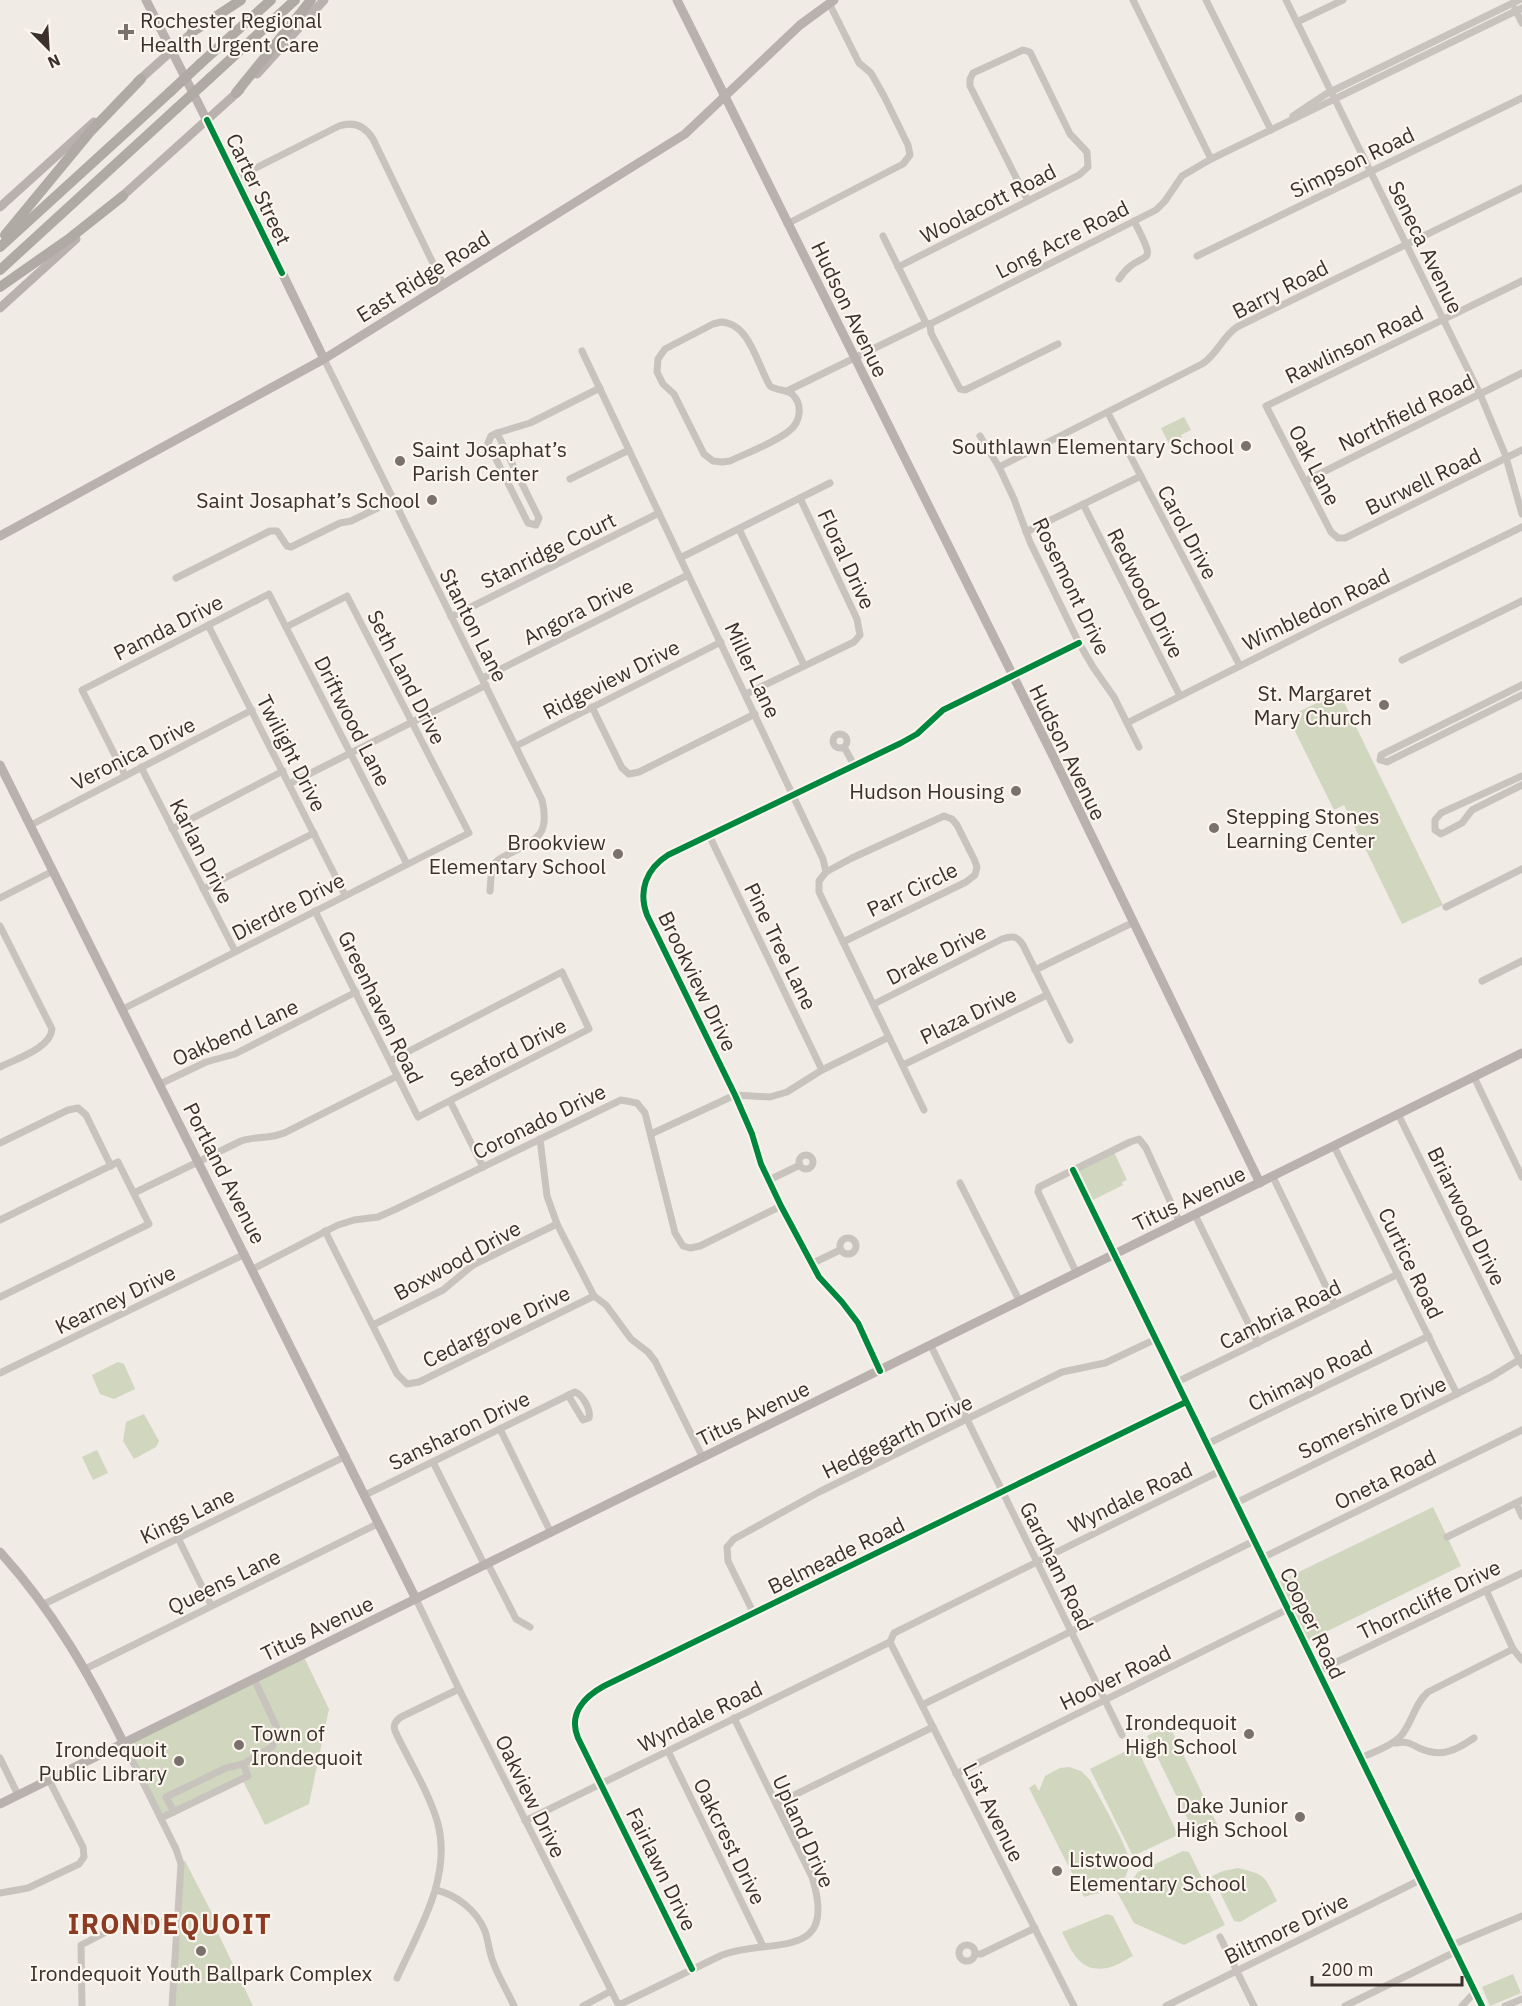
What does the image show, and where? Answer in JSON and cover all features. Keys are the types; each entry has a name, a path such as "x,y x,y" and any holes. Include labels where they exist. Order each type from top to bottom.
{"highway":[{"path":"192,32 241,0"},
{"path":"0,247 271,0"},
{"path":"0,270 295,0"},
{"path":"236,93 311,0"},
{"path":"0,240 87,136 141,79"},
{"path":"0,287 62,245 123,196"}],"main road":[{"name":"Carter Street","path":"146,0 324,359"},
{"path":"0,207 192,32 233,0"},
{"path":"0,308 236,93 275,55 324,0"},
{"name":"Hudson Avenue","path":"676,0 1134,922 1260,1183"},
{"name":"East Ridge Road","path":"0,536 324,359 685,134 800,25 831,2"},
{"name":"Portland Avenue","path":"1,770 123,1009 416,1599"},
{"name":"Titus Avenue","path":"0,1804 1522,1053"},
{"path":"0,1552 44,1605 85,1669 124,1744"}],"street":[{"path":"1133,0 1211,159"},
{"path":"1206,0 1271,130"},
{"name":"Seneca Avenue","path":"1286,0 1480,394 1506,458 1522,514"},
{"path":"1297,22 1343,0"},
{"path":"1514,1 1522,23"},
{"name":"Long Acre Road","path":"787,391 1134,221 1161,206 1182,176 1211,159 1271,130 1514,1"},
{"path":"787,224 903,164 910,155 908,145 884,96 871,73 859,63 831,2"},
{"name":"Long Acre Road","path":"1334,95 1519,10"},
{"name":"Woolacott Road","path":"898,267 1028,201 1079,175 1086,170 1089,164 1087,152 1070,134 1030,52 1023,50 973,73 970,86 1028,201"},
{"name":"Simpson Road","path":"1197,256 1522,98"},
{"path":"236,178 339,126 353,124 362,127 374,139 443,284"},
{"name":"Barry Road","path":"999,467 1206,362 1229,333 1237,327 1522,188"},
{"path":"1119,279 1128,268 1147,257 1149,253 1134,221"},
{"path":"883,236 960,389 965,390 1058,344"},
{"name":"Rawlinson Road","path":"1266,406 1522,281"},
{"path":"730,323 737,326 744,335 770,386 777,390 787,391 796,399 799,410 792,429 730,461 718,462 704,454 674,394 661,381 657,372 658,359 662,352 670,346 713,324 730,323"},
{"name":"Miller Lane","path":"582,351 823,858 826,872 819,881 818,888 924,1110"},
{"name":"Stanton Lane","path":"324,359 542,800 545,823 540,834 534,841 496,862 492,872 490,891"},
{"name":"Northfield Road","path":"1305,481 1522,373"},
{"path":"496,433 539,518 536,525 528,524 488,443 491,436 496,433 530,423 600,388"},
{"name":"Oak Lane","path":"1266,406 1332,532 1338,538"},
{"name":"Carol Drive","path":"1108,412 1240,666"},
{"name":"Rosemont Drive","path":"980,436 999,467 1026,532 1079,643 1093,668 1114,697 1139,747"},
{"path":"570,479 629,450"},
{"name":"Burwell Road","path":"1338,538 1345,538 1522,450"},
{"path":"1026,532 1141,476"},
{"path":"680,558 831,483"},
{"name":"Floral Drive","path":"800,498 857,619 860,635 854,642 804,666"},
{"path":"176,578 270,531 277,531 285,543 291,547 394,500"},
{"name":"Redwood Drive","path":"1083,504 1180,696"},
{"name":"Stanridge Court","path":"451,617 659,513"},
{"name":"Wimbledon Road","path":"1126,723 1522,527"},
{"path":"739,529 804,666 746,694"},
{"name":"Angora Drive","path":"290,784 412,722 484,681 688,575"},
{"name":"Pamda Drive","path":"125,775 82,690 269,594"},
{"name":"Driftwood Lane","path":"269,594 407,864"},
{"name":"Seth Land Drive","path":"286,627 347,596 468,833"},
{"path":"1402,660 1522,601"},
{"name":"Twilight Drive","path":"207,625 290,784 345,896"},
{"name":"Ridgeview Drive","path":"516,746 721,642"},
{"name":"Brookview Drive","path":"880,1371 850,1312 825,1285 781,1206 735,1095 647,915 642,894 645,880 656,864 668,855 912,737 943,710 1079,643"},
{"path":"1522,685 1381,755 1380,760 1387,762 1522,695"},
{"path":"592,707 622,768 630,774 639,772 756,714"},
{"name":"Veronica Drive","path":"30,825 252,710"},
{"path":"844,747 854,765"},
{"name":"Karlan Drive","path":"141,767 235,951"},
{"path":"172,829 283,771"},
{"path":"1522,776 1472,805 1459,825 1441,834 1435,830 1435,820 1441,813 1472,805 1522,785"},
{"name":"Parr Circle","path":"826,872 944,816 952,819 957,825 977,867 975,875 966,882 843,942"},
{"path":"203,889 314,833"},
{"name":"Dierdre Drive","path":"123,1009 468,833"},
{"name":"Pine Tree Lane","path":"709,836 822,1070"},
{"path":"1446,907 1522,869"},
{"path":"0,898 53,871"},
{"name":"Greenhaven Road","path":"315,911 418,1117"},
{"path":"1070,1040 1035,970 1134,922"},
{"path":"0,926 52,1029 47,1043 0,1067"},
{"name":"Drake Drive","path":"874,1004 1002,939 1013,936 1020,940 1035,970"},
{"path":"1482,981 1522,961"},
{"name":"Seaford Drive","path":"390,1061 562,972 589,1029 418,1117"},
{"name":"Oakbend Lane","path":"160,1084 206,1062 244,1050 356,992"},
{"name":"Plaza Drive","path":"903,1065 1047,995"},
{"path":"651,1134 735,1095 761,1098 778,1095 889,1037"},
{"path":"134,1193 241,1141 284,1133 397,1076"},
{"path":"1474,1077 1522,1177"},
{"name":"Coronado Drive","path":"253,1269 325,1231 354,1220 383,1215 615,1101 627,1100 643,1109 675,1233 683,1246 690,1248 700,1245 781,1206"},
{"path":"450,1101 483,1167"},
{"path":"0,1143 68,1110 78,1108 86,1115 111,1166"},
{"name":"Briarwood Drive","path":"1398,1114 1521,1361"},
{"path":"540,1139 547,1196 557,1224 594,1296 606,1305 631,1339 648,1352 655,1361 703,1458"},
{"path":"1077,1274 1037,1190 1039,1187 1139,1139 1146,1148 1180,1222"},
{"name":"Curtice Road","path":"1334,1146 1457,1394"},
{"path":"0,1220 118,1162 148,1224 0,1297"},
{"path":"769,1180 800,1166"},
{"name":"Cooper Road","path":"1073,1170 1482,2006"},
{"path":"1273,1177 1335,1305"},
{"path":"960,1183 1020,1302"},
{"path":"1195,1215 1258,1343"},
{"name":"Boxwood Drive","path":"373,1325 443,1290 472,1265 557,1224"},
{"name":"Cedargrove Drive","path":"325,1231 400,1379 411,1384 594,1296"},
{"path":"812,1264 840,1250"},
{"name":"Kearney Drive","path":"0,1373 245,1254"},
{"name":"Cambria Road","path":"1177,1382 1398,1274"},
{"name":"Chimayo Road","path":"1207,1444 1429,1336"},
{"name":"Hedgegarth Drive","path":"754,1614 728,1561 727,1547 734,1539 819,1492 1062,1372 1105,1363 1156,1340"},
{"name":"Gardham Road","path":"931,1346 1122,1735"},
{"name":"Somershire Drive","path":"1236,1503 1521,1361"},
{"name":"Sansharon Drive","path":"365,1495 568,1395"},
{"name":"Belmeade Road","path":"601,1784 575,1728 578,1710 586,1699 604,1686 1186,1402"},
{"path":"500,1429 551,1533"},
{"name":"Oneta Road","path":"1262,1558 1522,1430"},
{"name":"Kings Lane","path":"44,1605 346,1456"},
{"path":"433,1462 516,1619 530,1627"},
{"name":"Wyndale Road","path":"525,1821 890,1642 894,1633 1220,1471"},
{"path":"1447,1537 1519,1502 1522,1516"},
{"name":"Queens Lane","path":"85,1669 379,1524"},
{"path":"178,1538 211,1605"},
{"path":"922,1705 1254,1541"},
{"name":"Thorncliffe Drive","path":"1318,1671 1522,1573"},
{"path":"1486,1590 1514,1649 1522,1660"},
{"name":"Oakview Drive","path":"416,1599 619,2006"},
{"name":"Hoover Road","path":"956,1774 1288,1609"},
{"name":"List Avenue","path":"890,1642 1074,2006"},
{"path":"1361,1758 1393,1743 1403,1733 1419,1702 1428,1692 1514,1649"},
{"path":"174,1812 166,1797 226,1768 243,1764 268,1750 275,1742 277,1728 254,1679"},
{"path":"397,1978 436,1890 441,1861 438,1825 394,1726 398,1719 459,1689"},
{"name":"Upland Drive","path":"619,2006 728,1953 763,1946 787,1945 801,1940 812,1930 818,1916 817,1896 812,1877 734,1718"},
{"path":"776,1804 933,1726"},
{"path":"1393,1743 1407,1742 1430,1752 1442,1754 1455,1750 1474,1738"},
{"path":"124,1744 178,1852 181,1864 172,2006"},
{"name":"Oakcrest Drive","path":"668,1751 763,1946"},
{"path":"0,1758 18,1795"},
{"path":"161,1818 248,1776 243,1764"},
{"path":"0,1893 28,1888 79,1864 84,1857 83,1847 49,1780"},
{"name":"Fairlawn Drive","path":"601,1784 692,1969"},
{"name":"Biltmore Drive","path":"1166,2006 1420,1880"},
{"path":"436,1890 447,1893 461,1902 478,1919 485,1932 492,1960 514,2006"},
{"path":"1345,2006 1454,1948 1522,1916"},
{"path":"82,2006 81,1945 130,1920 178,1923"},
{"path":"975,1954 981,1954 1035,1928"},
{"path":"1220,1937 1254,2006"},
{"path":"583,2006 611,1991"},
{"path":"1462,2006 1475,1992"},
{"path":"1504,2006 1522,1999"}],"green space":[{"path":"1184,417 1191,430 1181,435 1182,438 1178,440 1180,446 1172,450 1161,428"},
{"path":"1339,692 1443,905 1402,924 1344,805 1334,810 1288,717"},
{"path":"1114,1152 1127,1180 1122,1182 1123,1185 1091,1201 1091,1196 1078,1171"},
{"path":"118,1362 124,1364 135,1389 114,1399 100,1394 92,1375"},
{"path":"144,1414 159,1441 156,1447 134,1459 123,1441 126,1422"},
{"path":"97,1450 108,1473 93,1480 82,1457"},
{"path":"1433,1507 1461,1566 1307,1641 1291,1603 1278,1582"},
{"path":"303,1655 329,1709 309,1804 265,1825 242,1779 161,1819 124,1744"},
{"path":"1169,1725 1218,1826 1196,1836 1147,1736"},
{"path":"1136,1746 1178,1835 1133,1856 1090,1769"},
{"path":"1069,1767 1081,1771 1090,1780 1118,1833 1129,1860 1127,1874 1119,1886 1084,1897 1029,1788 1035,1784 1039,1791 1045,1776 1060,1768"},
{"path":"1183,1851 1189,1852 1225,1925 1184,1945 1134,1923 1116,1890 1128,1885 1138,1872"},
{"name":"Irondequoit Youth Ballpark Complex","path":"185,1861 219,1927 217,1931 253,2006 172,2006 181,1862"},
{"path":"1238,1868 1264,1878 1277,1901 1240,1922 1234,1921 1212,1876"},
{"path":"1107,1914 1113,1916 1133,1956 1117,1965 1098,1969 1078,1959 1062,1932"},
{"path":"1513,1974 1521,1993 1490,2006 1482,1987"}],"cycle path":[{"path":"207,120 282,273"},
{"path":"880,1371 858,1323 819,1277 781,1206 761,1164 752,1134 735,1095 647,915 643,897 646,881 654,867 668,855 901,743 917,734 943,710 1079,643"},
{"path":"1073,1170 1482,2006"},
{"path":"692,1969 578,1738 575,1721 584,1701 604,1686 1186,1402"}],"place":[{"name":"Rochester Regional Health Urgent Care","path":"126,32"},
{"name":"Southlawn Elementary School","path":"1246,446"},
{"name":"Saint Josaphat’s Parish Center","path":"400,461"},
{"name":"Saint Josaphat’s School","path":"432,500"},
{"name":"St. Margaret Mary Church","path":"1384,705"},
{"name":"Hudson Housing","path":"1016,791"},
{"name":"Stepping Stones Learning Center","path":"1214,828"},
{"name":"Brookview Elementary School","path":"618,854"},
{"name":"Irondequoit High School","path":"1249,1734"},
{"name":"Town of Irondequoit","path":"239,1745"},
{"name":"Irondequoit Public Library","path":"179,1761"},
{"name":"Dake Junior High School","path":"1300,1817"},
{"name":"Listwood Elementary School","path":"1057,1871"},
{"name":"Irondequoit Youth Ballpark Complex","path":"201,1951"}],"district":[{"name":"IRONDEQUOIT","path":"170,1923"}]}
